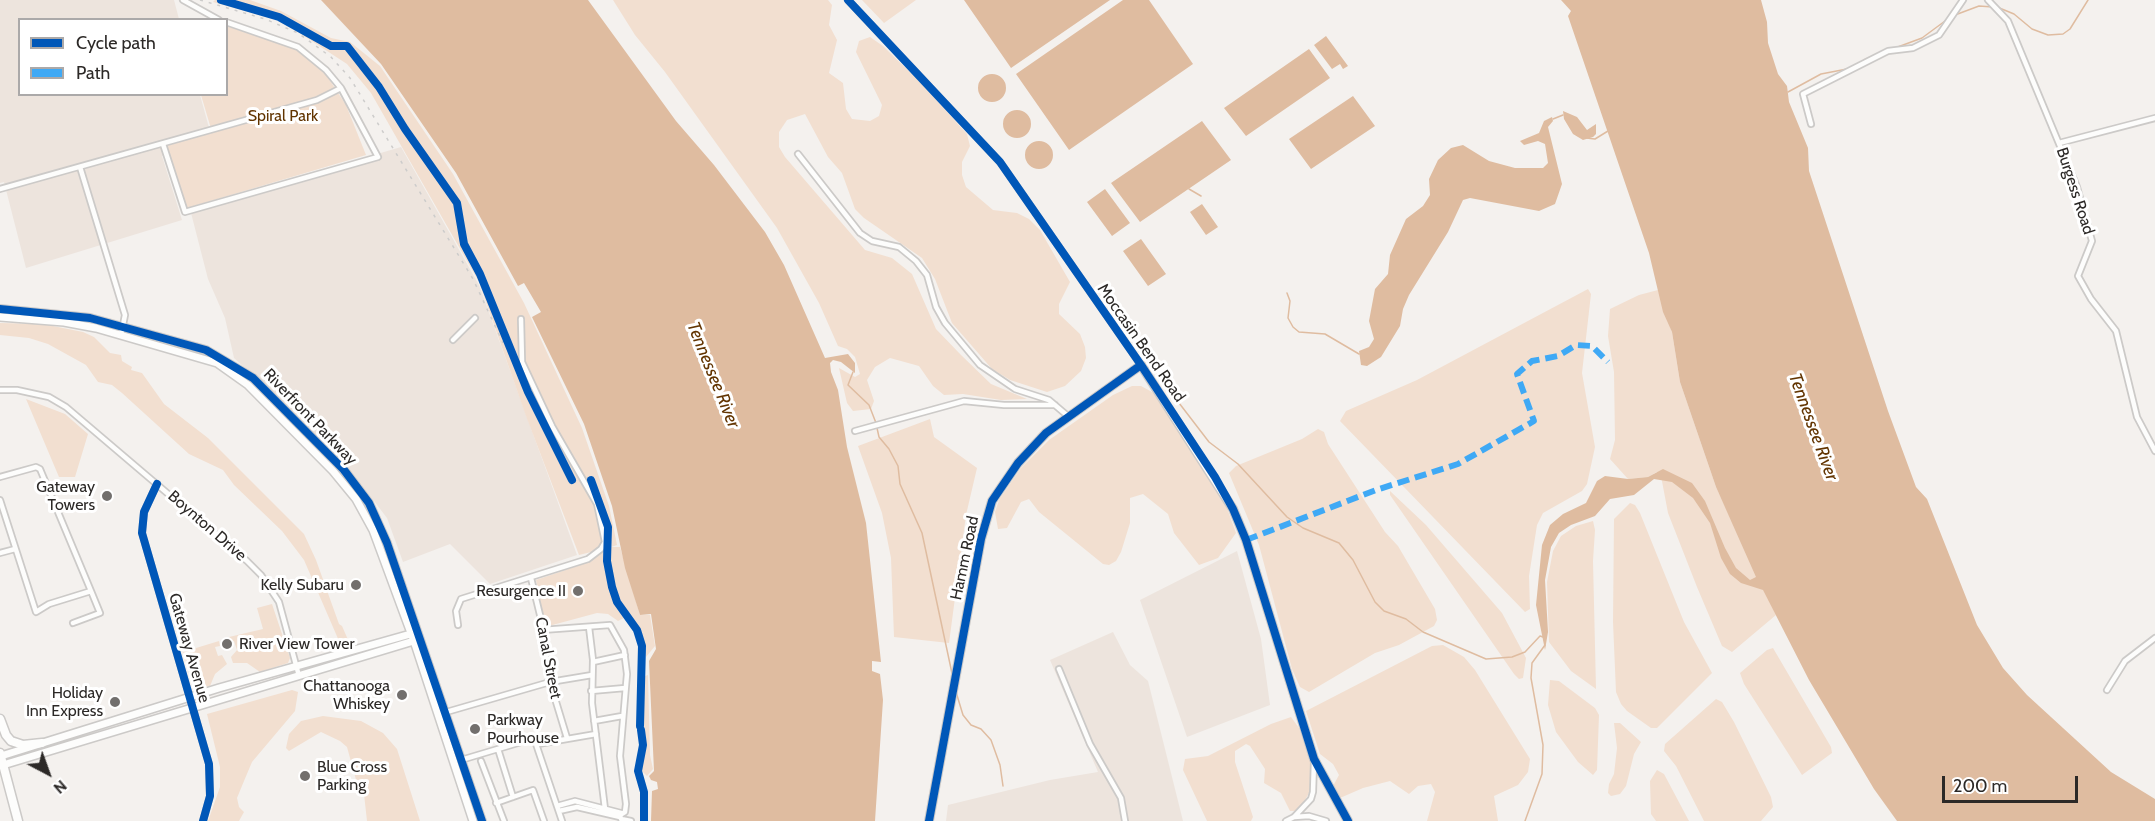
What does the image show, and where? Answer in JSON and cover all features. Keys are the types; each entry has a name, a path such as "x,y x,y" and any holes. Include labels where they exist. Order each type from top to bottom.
{"highway":[{"path":"0,719 11,741 23,745 42,743"},
{"path":"1,758 18,821"}],"main road":[{"name":"Riverfront Parkway","path":"0,309 61,313 123,326 206,350 239,367 268,392 344,470 370,514 421,636 482,821"},
{"name":"Riverfront Parkway","path":"0,317 64,322 199,356 234,374 265,400 333,471 370,514 473,821"},
{"name":"Hamm Road","path":"929,821 981,538 992,501 1018,463 1047,433 1141,365"},
{"name":"Moccasin Bend Road","path":"1141,365 1233,509 1246,540 1314,759 1348,821"},
{"path":"1,758 189,697 298,666 421,636"},
{"path":"1,758 192,708 299,676 412,637"}],"street":[{"path":"183,0 215,18"},
{"name":"Moccasin Bend Road","path":"848,0 1000,162 1141,365"},
{"path":"1811,124 1803,94 1888,51 1913,48 1939,35 1963,0"},
{"name":"Burgess Road","path":"1988,0 2008,21 2077,187 2092,241 2078,276 2091,299 2116,331 2137,417 2155,451"},
{"path":"163,144 185,212 378,157 341,88 326,70 298,47 228,23"},
{"path":"0,189 317,100 341,88"},
{"path":"2059,143 2155,118"},
{"path":"798,154 860,233 872,241 898,248 916,261 927,275 936,307 945,323 980,366 1009,386 1055,405 1069,417"},
{"path":"80,167 125,315 121,335"},
{"path":"453,340 475,318"},
{"path":"458,625 456,611 461,599 588,559 606,542 597,504 532,387 522,363 521,319"},
{"name":"Boynton Drive","path":"0,390 17,390 49,397 66,406 261,575 279,602 299,676"},
{"path":"855,431 964,401 1004,405 1055,405"},
{"path":"0,477 36,467 40,469 100,613 73,623"},
{"name":"Gateway Avenue","path":"158,484 144,512 142,533 209,764 210,796 203,821"},
{"path":"0,500 36,612 49,604 91,591"},
{"path":"0,553 15,549"},
{"name":"Canal Street","path":"531,578 550,682 567,738"},
{"path":"542,630 610,625 625,655 621,774 626,804 624,818"},
{"path":"589,627 592,662 591,691 605,809"},
{"path":"2107,690 2124,661 2155,638"},
{"path":"592,662 625,655"},
{"path":"1059,669 1090,744 1121,798 1125,821"},
{"path":"438,715 550,682 592,675"},
{"path":"591,691 625,687"},
{"path":"594,720 622,717"},
{"path":"454,762 528,740 537,744 596,734"},
{"path":"537,744 562,821"},
{"path":"498,749 513,797"},
{"path":"1286,821 1294,817 1311,799 1314,759"},
{"path":"481,761 504,821"},
{"path":"496,803 533,790 544,821"},
{"path":"558,809 575,801 605,809 624,818"},
{"path":"558,809 577,807 624,818"},
{"path":"1294,817 1309,816 1326,821"}],"shaded area":[{"path":"0,0 174,0 179,18 18,18 18,96 200,96 211,135 162,156 182,220 26,268 4,182 0,183"},
{"path":"401,147 479,285 577,555 490,584 450,544 403,562 387,518 374,501 278,398 234,358 225,318 208,279 190,209"},
{"path":"1237,551 1261,639 1270,705 1187,737 1140,600"},
{"path":"1113,632 1130,665 1148,681 1183,821 946,821 948,805 1050,780 1098,772 1050,660"}],"green space":[{"path":"215,0 250,0 281,11 331,38 350,42 380,66 453,174 524,303 582,428 609,506 617,545 611,547 620,547 640,615 650,615 655,646 646,657 640,629 630,615 618,621 608,614 597,613 545,627 536,580 583,564 603,549 579,555 526,416 479,282 371,93 347,64 281,21 213,2"},
{"path":"613,0 828,0 832,5 829,25 837,40 829,73 843,83 846,109 852,119 870,121 879,116 882,105 856,52 859,41 870,37 883,46 924,86 967,134 970,146 962,162 962,175 966,187 993,210 1017,213 1029,219 1040,230 1070,282 1059,304 1059,314 1080,334 1086,358 1081,371 1065,386 1047,392 1010,380 992,369 952,323 935,279 922,258 864,218 855,209 842,173 828,157 805,114 787,120 779,132 779,147 785,157 865,250 892,258 912,274 936,329 961,355 991,384 1027,399 1001,400 963,394 944,395 933,386 919,366 890,358 875,367 867,380 874,401 871,409 853,411 847,403 839,368 855,377 860,374 855,357 847,349 838,346 819,303 777,228 665,72 635,35"},
{"path":"862,0 916,0 884,23"},
{"name":"Spiral Park","path":"228,27 293,48 310,59 325,73 346,105 366,155 187,208 166,146 212,132 201,96 228,96"},
{"path":"1588,289 1591,294 1582,373 1595,447 1587,484 1582,491 1543,513 1537,525 1529,576 1530,609 1525,612 1340,421 1346,411 1417,380"},
{"path":"1658,290 1672,332 1680,382 1716,487 1776,615 1732,652 1722,646 1697,587 1668,513 1661,476 1657,472 1648,477 1628,479 1610,459 1615,440 1614,372 1608,336 1610,309 1639,295"},
{"path":"0,323 43,324 83,332 94,337 110,353 121,355 122,361 132,367 131,370 142,373 164,404 208,438 304,534 339,624 349,642 342,644 339,641 304,560 282,531 234,485 223,470 189,454 112,385 98,382 86,365 48,344 29,338 0,335"},
{"path":"1132,386 1141,386 1152,392 1167,411 1224,500 1236,533 1218,558 1199,565 1174,533 1168,514 1143,494 1130,498 1130,523 1121,552 1116,561 1109,565 1103,564 1039,512 1029,499 1021,502 1007,528 998,529 995,512 999,500 1021,468 1049,440 1113,395"},
{"path":"26,399 65,414 88,434 75,477 59,477"},
{"path":"930,419 934,437 977,468 966,515 949,643 894,637 891,558 882,513 858,446"},
{"path":"1318,429 1324,432 1328,444 1385,532 1398,546 1435,609 1437,620 1434,626 1399,645 1375,653 1309,692 1300,687 1292,669 1259,545 1229,473 1236,466 1302,439"},
{"path":"1390,491 1426,525 1502,613 1526,658 1523,678 1519,679 1514,674 1390,495"},
{"path":"1630,503 1635,505 1640,513 1684,622 1712,673 1657,728 1651,728 1627,711 1616,692 1613,622 1614,519"},
{"path":"1593,521 1595,530 1593,561 1596,689 1571,671 1549,642 1547,582 1553,551 1561,536 1576,526"},
{"path":"272,604 290,658 288,663 260,672 247,663 233,663 231,657 237,650 234,641 230,642 229,637 263,629 257,608"},
{"path":"219,641 220,646 215,647 218,656 222,655 227,664 215,674 210,686 195,689 183,652"},
{"path":"1443,645 1464,657 1475,670 1530,759 1528,772 1518,785 1494,796 1498,821 1427,821 1435,792 1431,784 1418,786 1409,794 1390,781 1363,788 1340,798 1333,786 1339,775 1333,764 1320,754 1306,711 1432,646"},
{"path":"1773,648 1831,747 1832,753 1802,775 1744,684 1740,673 1767,650"},
{"path":"648,675 650,755 653,769 647,776 640,769 646,741 642,711 645,676"},
{"path":"1550,680 1559,681 1595,708 1599,715 1597,770 1593,775 1578,762 1556,732 1548,705"},
{"path":"292,690 298,692 295,711 252,762 237,798 239,807 244,812 239,821 208,821 220,787 220,767 207,714"},
{"path":"1716,699 1722,702 1734,722 1771,797 1773,807 1761,821 1704,821 1676,766 1664,751 1665,744"},
{"path":"323,716 361,721 383,733 397,749 420,821 367,821 364,794 358,787 347,747 340,741 321,732 289,751 286,748 289,734 301,721"},
{"path":"1291,717 1299,728 1310,761 1310,791 1303,804 1295,811 1290,811 1281,793 1264,783 1265,769 1250,746 1246,744 1235,751 1235,762 1253,817 1251,821 1207,821 1183,770 1185,759 1208,756 1271,724"},
{"path":"1614,723 1620,723 1641,742 1634,754 1626,786 1620,794 1611,796 1608,793 1609,784 1614,774 1617,748"},
{"path":"1657,770 1664,774 1689,821 1656,821 1651,814 1650,781"}],"water":[{"name":"Tennessee River","path":"321,0 588,0 676,121 714,165 765,232 784,265 825,358 848,354 855,363 855,373 841,362 833,360 830,363 838,390 847,447 866,523 881,662 872,661 872,671 880,674 883,700 875,821 651,821 652,791 658,789 657,782 651,780 649,776 654,771 649,661 656,649 651,614 640,615 625,568 612,506 584,424 532,317 541,312 524,283 518,286 456,173 381,64"},
{"path":"964,0 1110,0 1011,68"},
{"path":"1123,0 1149,0 1193,64 1069,150 1016,74"},
{"name":"Tennessee River","path":"1561,0 1761,0 1767,22 1768,43 1778,74 1787,86 1789,102 1808,148 1809,171 1888,411 1916,487 1927,499 1977,625 2003,668 2027,695 2111,772 2155,799 2155,821 1897,821 1874,789 1809,680 1763,590 1741,583 1730,574 1721,558 1710,523 1693,498 1672,482 1654,479 1634,495 1610,499 1595,516 1571,525 1559,533 1551,547 1545,580 1548,632 1545,650 1536,605 1542,545 1550,525 1563,514 1586,503 1597,481 1605,476 1628,479 1648,477 1663,469 1692,483 1705,501 1736,568 1750,580 1756,577 1716,487 1680,382 1672,332 1663,312 1649,253 1568,16 1571,11"},
{"path":"1326,36 1348,66 1343,69 1340,64 1332,69 1314,45"},
{"path":"1309,49 1330,78 1246,136 1224,108"},
{"path":"992,74 1002,78 1006,88 1002,98 992,102 982,98 978,88 982,78"},
{"path":"1353,96 1375,126 1311,169 1289,139"},
{"path":"1017,110 1027,114 1031,124 1027,134 1017,138 1007,134 1003,124 1007,114"},
{"path":"1563,111 1577,117 1587,130 1596,124 1596,134 1583,140 1573,134 1564,119"},
{"path":"1552,117 1553,121 1548,127 1562,184 1555,204 1539,211 1470,198 1463,200 1448,232 1409,295 1403,309 1400,326 1381,357 1367,366 1361,365 1359,351 1369,347 1374,339 1369,321 1375,289 1388,274 1390,255 1406,219 1423,206 1430,195 1429,179 1438,160 1451,148 1463,145 1489,161 1515,168 1543,168 1548,163 1545,144 1538,141 1524,145 1520,141 1539,133 1544,121"},
{"path":"1202,121 1231,160 1140,222 1111,183"},
{"path":"1039,141 1049,145 1053,155 1049,165 1039,169 1029,165 1025,155 1029,145"},
{"path":"1105,189 1130,223 1112,236 1087,202"},
{"path":"1202,204 1218,227 1206,235 1190,212"},
{"path":"1141,239 1166,274 1148,286 1123,251"}],"waterway":[{"path":"1997,7 2014,14 2032,29 2048,35 2063,34 2070,29 2088,0"},
{"path":"1955,15 1979,6 1993,7"},
{"path":"1895,48 1922,38 1945,21"},
{"path":"1864,60 1881,52"},
{"path":"1788,92 1821,74 1847,69"},
{"path":"1553,119 1563,115"},
{"path":"1586,138 1595,139 1608,131"},
{"path":"1189,189 1201,196"},
{"path":"1287,293 1290,301 1288,318 1293,327 1299,332 1325,334 1359,354"},
{"path":"853,372 848,385 869,405 876,423"},
{"path":"1156,373 1209,442 1238,464 1287,517 1303,528 1339,543 1353,560 1375,602 1384,611 1406,619 1423,632 1486,659 1512,657 1525,652 1540,636 1543,637"},
{"path":"877,428 879,437 898,466 900,484 922,533 953,678"},
{"path":"1525,821 1542,774 1543,745 1531,678 1532,663 1545,645"},
{"path":"956,692 963,715 971,725 981,729 991,740 1000,765 1003,786"}],"railway":[{"path":"200,0 265,19 298,33 331,57 350,78 473,279 503,343"}],"marked path":[{"path":"1246,540 1376,490 1458,464 1534,421 1517,374 1532,361 1558,356 1576,345 1592,346 1608,362"}],"cycle path":[{"path":"221,0 279,17 331,46 347,46 379,87 405,129 457,203 464,244 480,274 528,392 572,480"},
{"path":"848,0 1000,162 1141,365 1215,477 1233,509 1246,540 1314,759 1348,821"},
{"path":"0,309 90,318 206,350 253,378 344,470 369,503 387,543 482,821"},
{"path":"929,821 981,539 992,501 1018,463 1046,433 1141,365"},
{"path":"591,480 608,527 607,561 612,587 617,602 637,630 642,646 640,726"},
{"path":"157,484 144,512 142,533 209,764 210,796 203,821"},
{"path":"641,730 643,745 638,771 644,792 644,821"}],"place":[{"name":"Gateway Towers","path":"107,496"},
{"name":"Kelly Subaru","path":"356,585"},
{"name":"Resurgence II","path":"578,591"},
{"name":"River View Tower","path":"227,644"},
{"name":"Chattanooga Whiskey","path":"402,695"},
{"name":"Holiday Inn Express","path":"115,702"},
{"name":"Parkway Pourhouse","path":"475,729"},
{"name":"Blue Cross Parking","path":"305,776"}]}
